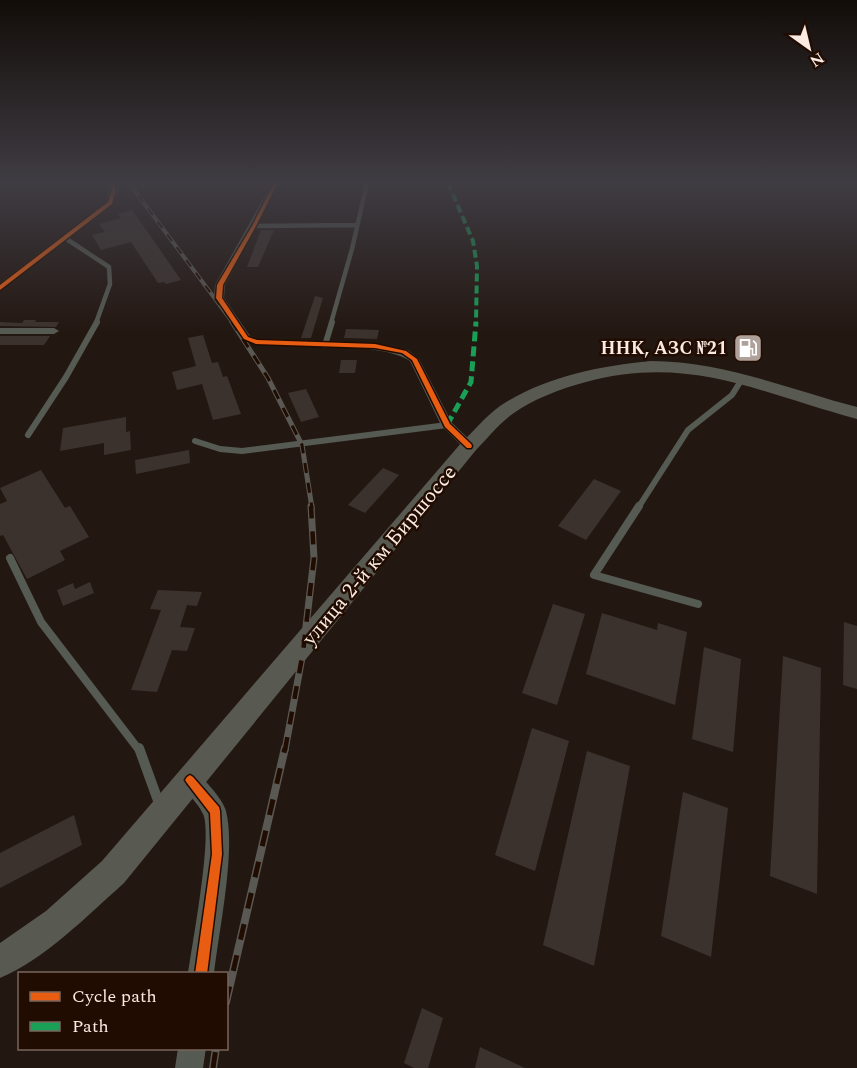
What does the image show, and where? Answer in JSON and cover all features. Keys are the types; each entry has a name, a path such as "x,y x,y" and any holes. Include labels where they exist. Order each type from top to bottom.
{"main road":[{"name":"улица 2-й км Биршоссе","path":"0,962 57,922 113,872 469,446 504,412 537,393 574,380 637,366 696,368 857,413"}],"street":[{"path":"0,288 71,233"},
{"path":"250,233 220,285 219,298 246,338 256,342 375,346 409,355 414,358 447,425 469,446"},
{"path":"0,331 54,331"},
{"path":"190,780 215,811 217,854 201,972"},
{"path":"189,1068 192,1050"}],"lane":[{"path":"325,345 355,233"},
{"path":"28,435 76,363 111,286 112,276 109,267 64,238"},
{"path":"698,604 594,575 688,430 732,395 742,379"},
{"path":"195,441 220,449 242,451 447,425"},
{"path":"10,558 41,622 139,750 162,814"}],"building":[{"path":"148,233 181,280 166,284 158,283 131,242 101,250 92,235"},
{"path":"260,233 273,233 258,267 247,267"},
{"path":"315,296 323,298 311,338 301,338"},
{"path":"24,320 59,322 56,327 0,326 0,322 22,323"},
{"path":"346,329 379,330 377,339 344,338"},
{"path":"203,335 212,363 218,362 223,377 227,376 241,414 213,420 202,384 177,390 172,372 196,366 188,338"},
{"path":"0,336 50,336 44,345 0,345"},
{"path":"341,360 357,360 355,373 339,373"},
{"path":"306,389 319,417 301,422 288,393"},
{"path":"126,417 126,432 130,431 131,450 104,455 104,443 60,451 63,428"},
{"path":"189,450 190,463 136,474 135,460"},
{"path":"383,468 399,475 365,513 348,505"},
{"path":"41,470 65,508 70,506 89,537 60,551 65,560 27,579 3,535 0,536 0,504 7,501 0,488"},
{"path":"594,479 621,491 586,540 558,526"},
{"path":"90,582 94,593 63,606 57,590 73,583 75,589"},
{"path":"158,590 202,592 197,606 187,605 180,627 195,628 187,651 172,650 157,692 131,690 161,610 150,609"},
{"path":"553,604 585,614 557,705 522,693"},
{"path":"602,613 657,630 658,623 687,632 675,705 586,674"},
{"path":"844,622 857,626 857,689 843,685"},
{"path":"704,647 741,659 733,752 692,739"},
{"path":"783,656 821,668 817,894 770,876"},
{"path":"532,728 569,741 535,871 495,855"},
{"path":"587,751 630,766 594,966 543,945"},
{"path":"683,792 728,808 711,957 661,936"},
{"path":"74,815 82,845 0,888 0,853"},
{"path":"422,1008 443,1018 428,1068 414,1068 404,1063"},
{"path":"480,1047 525,1068 475,1068"}],"railway":[{"path":"166,233 233,323"},
{"path":"232,322 268,378 302,445 312,508"},
{"path":"285,750 303,652 314,558 311,506"},
{"path":"228,993 285,748"},
{"path":"213,1068 216,1050"}],"marked path":[{"path":"447,425 471,382 477,314 477,266 469,233"}],"cycle path":[{"path":"0,288 71,233"},
{"path":"250,233 220,285 219,298 246,338 256,342 375,346 404,352 414,359 447,425 469,446"},
{"path":"190,780 215,811 217,854 201,972"}],"place":[{"name":"ННК, АЗС №21","path":"748,348"}]}
